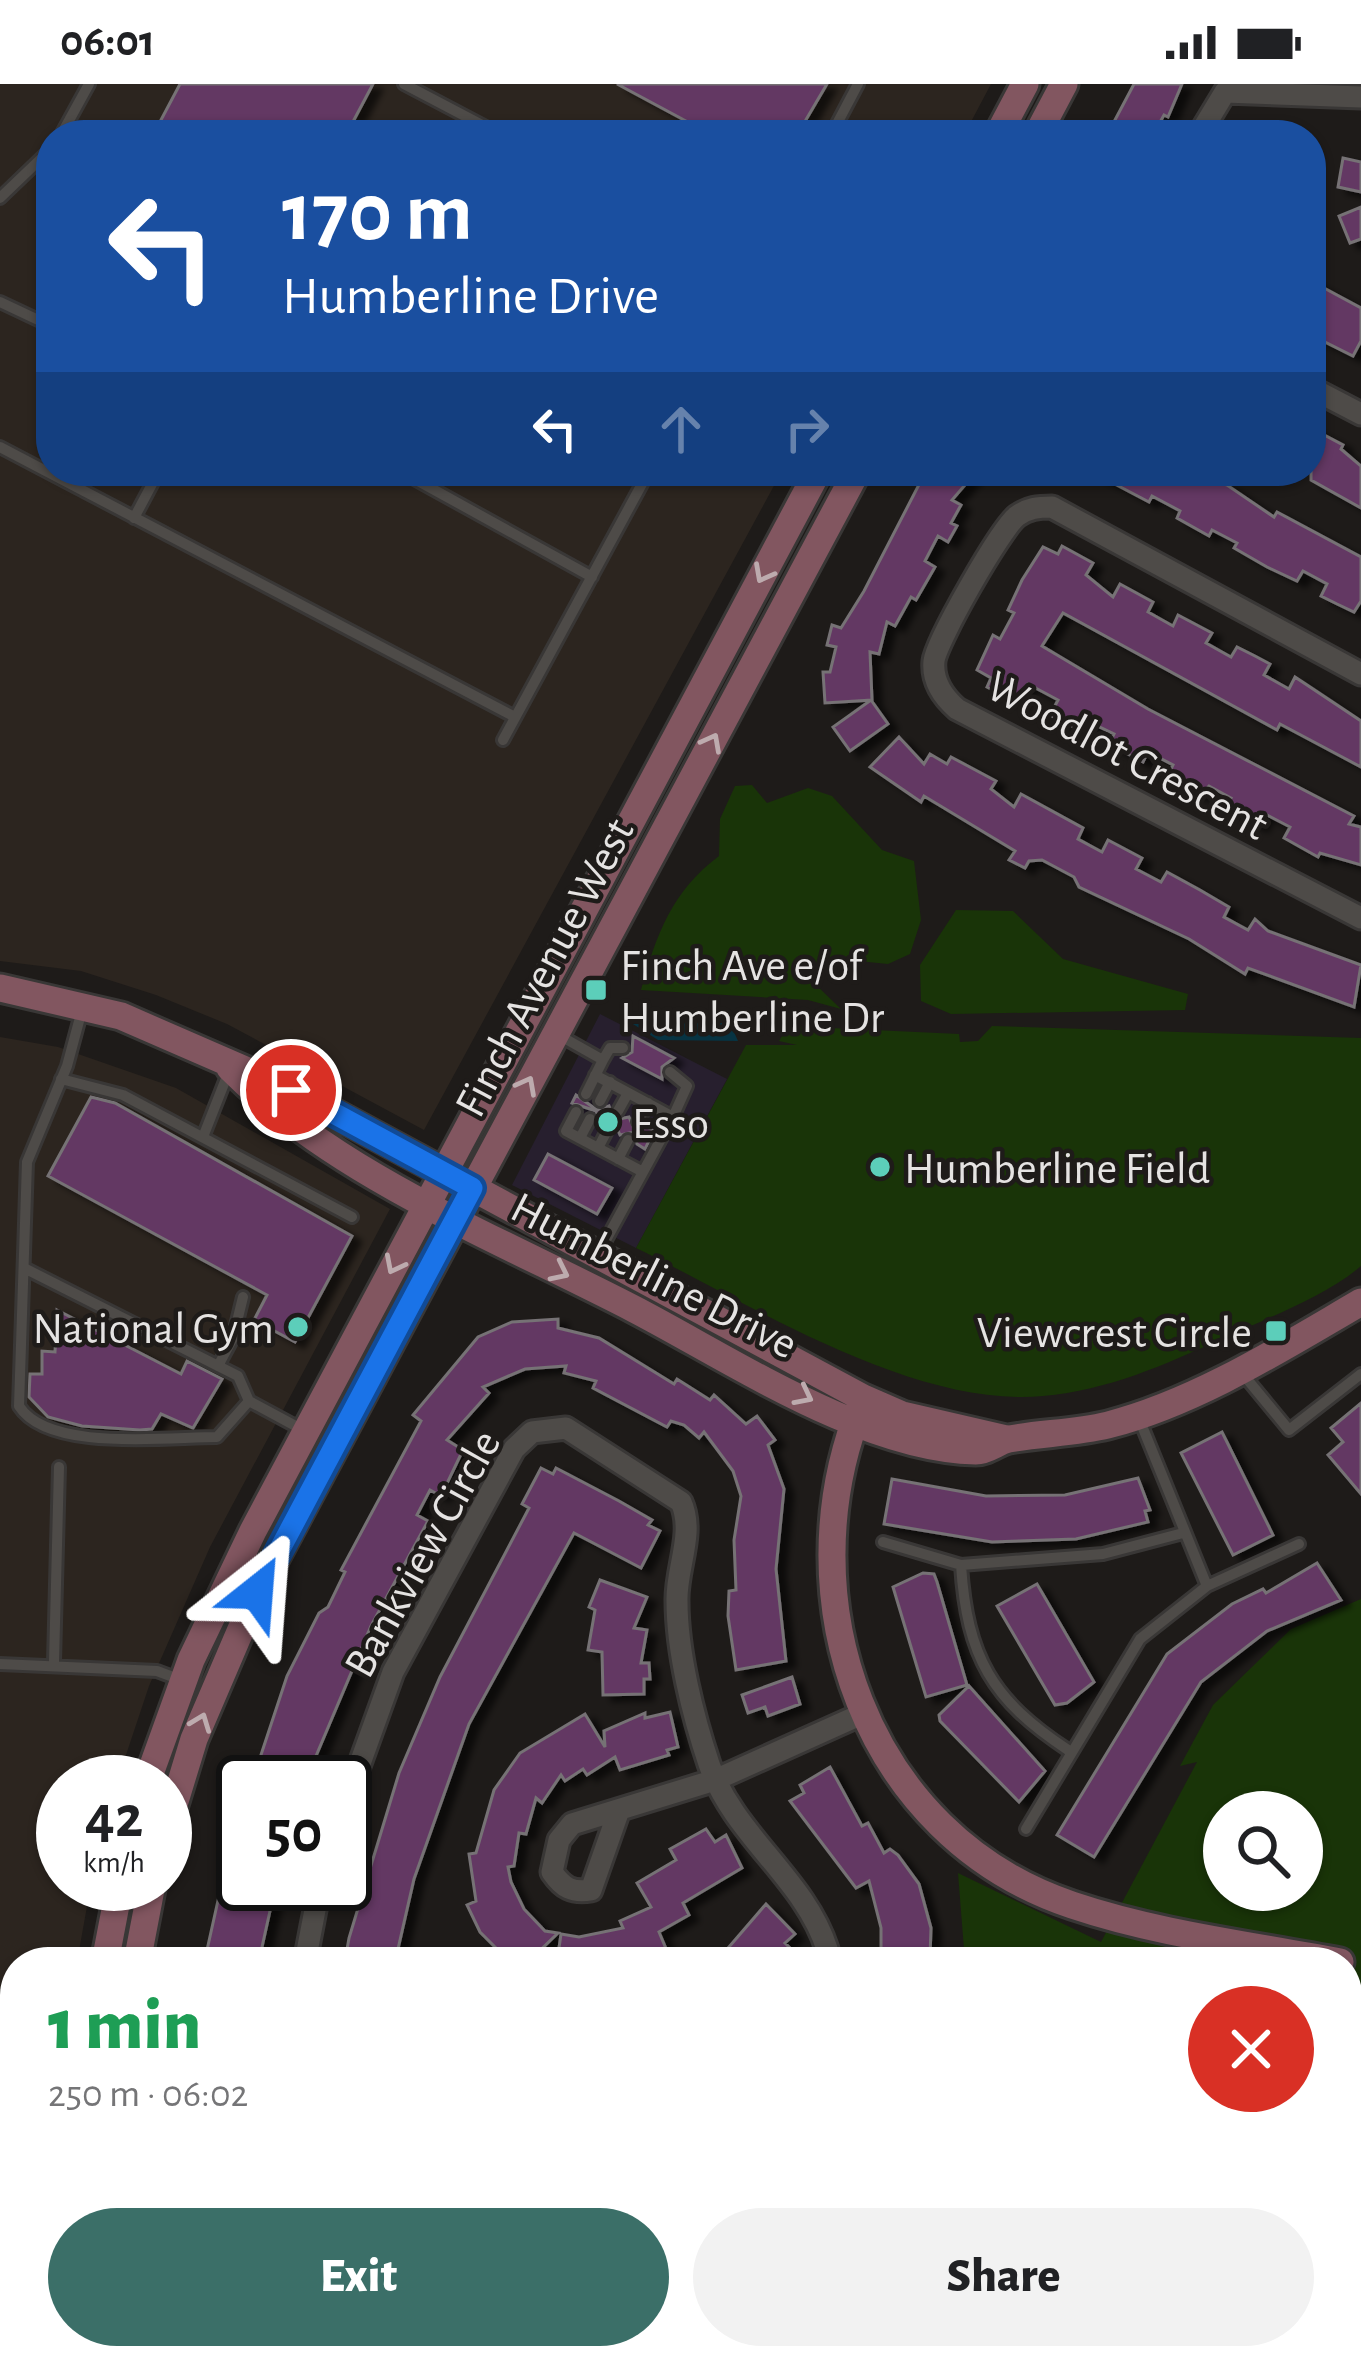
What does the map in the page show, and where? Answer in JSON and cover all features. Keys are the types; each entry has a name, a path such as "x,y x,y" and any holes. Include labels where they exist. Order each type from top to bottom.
{"main road":[{"path":"1006,120 1025,84"},
{"path":"1045,120 1064,84"},
{"name":"Finch Avenue West","path":"157,1755 183,1681 306,1431 810,486"},
{"name":"Finch Avenue West","path":"191,1755 211,1695 257,1592 849,486"},
{"name":"Humberline Drive","path":"0,988 121,1016 230,1068 291,1090 599,1254 859,1410"},
{"name":"Humberline Drive","path":"230,1068 261,1100 456,1219 859,1410 1006,1439 1065,1434 1138,1416 1361,1302"},
{"path":"859,1410 832,1508 829,1559 842,1647 862,1714 890,1768 920,1807 1010,1877 1090,1910 1267,1947"},
{"path":"108,1947 115,1911"},
{"path":"140,1947 147,1911"}],"street":[{"path":"1208,120 1225,92 1361,97"},
{"path":"1326,396 1361,414"},
{"name":"Woodlot Crescent","path":"1361,674 1052,507 1035,507 1006,525 938,647 933,673 944,697 957,709 1361,917"},
{"name":"Bankview Circle","path":"363,1755 392,1672 514,1449 547,1427 566,1428 681,1502 688,1517 676,1602 694,1705 716,1780 770,1864 815,1910 826,1947"},
{"path":"618,1813 716,1780 862,1714"},
{"path":"308,1947 315,1911"}],"lane":[{"path":"69,120 89,84"},
{"path":"404,84 472,120"},
{"path":"839,120 858,84"},
{"path":"0,198 36,163"},
{"path":"0,302 36,319"},
{"path":"0,447 36,466"},
{"path":"74,486 515,717"},
{"path":"134,518 151,486"},
{"path":"427,486 592,577"},
{"path":"503,740 641,486"},
{"path":"83,1007 61,1079 27,1162 19,1406 39,1424 68,1435 217,1437 249,1401"},
{"path":"556,1033 603,1060"},
{"path":"586,1094 610,1048 623,1048"},
{"path":"202,1138 230,1068"},
{"path":"599,1254 687,1086 670,1072"},
{"path":"595,1075 673,1117"},
{"path":"61,1079 104,1087 352,1217"},
{"path":"600,1101 610,1082"},
{"path":"618,1111 628,1093"},
{"path":"638,1122 648,1103"},
{"path":"576,1112 566,1131 643,1172"},
{"path":"580,1138 590,1119"},
{"path":"598,1148 608,1129"},
{"path":"618,1159 628,1140"},
{"path":"24,1268 238,1376 249,1401 306,1431"},
{"path":"218,1366 232,1339 243,1297"},
{"path":"1238,1368 1289,1430 1361,1374"},
{"path":"1138,1416 1207,1586"},
{"path":"54,1662 58,1467"},
{"path":"884,1542 961,1565 1103,1554 1183,1533"},
{"path":"1026,1828 1068,1750 1140,1639 1207,1586 1299,1544"},
{"path":"961,1565 964,1610 981,1662 1017,1717 1068,1750"},
{"path":"0,1664 54,1662 157,1671 183,1681"}],"shaded area":[{"path":"0,84 991,84 972,120 36,120 36,486 774,486 424,1130 227,1024 156,995 81,971 0,961"},
{"path":"600,1014 727,1079 636,1248 512,1185"},
{"path":"0,1037 58,1047 176,1088 390,1209 210,1547 149,1686 126,1755 36,1755 36,1911 86,1911 80,1947 0,1947"}],"green space":[{"path":"752,785 767,803 808,788 832,796 882,850 914,861 921,920 910,954 888,964 838,959 815,984 841,1009 808,1000 641,990 668,916 689,884 719,856 720,819 735,786"},
{"path":"956,910 1013,911 1063,959 1188,994 1185,1010 951,1014 921,1001 920,965"},
{"path":"788,1026 959,1034 960,1042 978,1041 992,1026 1361,1038 1361,1266 1313,1297 1180,1358 1067,1393 993,1395 940,1386 834,1348 636,1248 746,1045 797,1045 779,1041"},
{"path":"1361,1599 1361,1947 964,1947 958,1873 1101,1942 1197,1762 1180,1766 1213,1705 1291,1629"}],"water":[{"path":"730,1023 738,1041 658,1040 633,1024"}],"building":[{"path":"180,84 373,84 354,120 161,120"},
{"path":"617,84 827,84 806,120 684,120"},
{"path":"1134,84 1182,84 1168,117 1115,120"},
{"path":"1343,158 1361,162 1361,192 1338,187"},
{"path":"1361,207 1361,239 1350,243 1339,216"},
{"path":"1326,289 1361,308 1361,341 1353,356 1326,342"},
{"path":"1326,436 1343,445 1341,449 1361,466 1361,508 1322,486 1326,486"},
{"path":"918,486 964,486 952,500 961,505 951,523 957,526 948,542 938,536 925,561 935,567 895,626 887,622 879,654 870,652 872,700 825,703 823,672 830,672 836,647 827,645 832,625 841,628"},
{"path":"1119,486 1228,486 1274,517 1277,512 1361,557 1361,601 1354,612 1321,596 1327,584 1303,571 1297,581 1234,548 1237,543 1212,530 1209,536 1177,518 1180,511 1152,496 1149,502"},
{"path":"1062,546 1093,563 1086,575 1113,597 1120,584 1153,602 1148,612 1173,626 1178,615 1212,633 1206,643 1231,657 1237,647 1255,656 1270,664 1264,675 1289,689 1295,677 1361,721 1361,767 1280,724 1277,730 1063,613 1042,646 1148,709 1354,816 1349,824 1361,827 1361,865 1320,853 1318,857 1284,838 1290,827 1265,814 1259,826 1225,808 1231,798 1209,786 1200,795 1167,777 1173,765 1148,752 1143,762 1109,744 1114,734 1089,722 1084,732 1050,715 1058,700 1028,684 1018,703 987,687 991,678 977,670 993,635 1000,639 1014,613 1008,610 1022,580 1043,547 1058,554"},
{"path":"871,700 888,724 850,751 833,727"},
{"path":"899,737 924,764 930,754 947,764 951,757 996,781 991,789 1014,807 1021,794 1083,828 1078,839 1102,852 1108,840 1142,858 1136,869 1161,882 1167,872 1200,890 1229,907 1224,917 1248,930 1255,919 1268,931 1361,965 1354,1007 1248,968 1245,974 1189,939 1079,887 1074,877 1042,860 1029,861 1025,868 1009,860 1015,851 924,796 921,802 870,767"},
{"path":"633,1036 674,1058 662,1067 662,1079 622,1058 632,1052"},
{"path":"576,1095 597,1110 609,1106 614,1120 629,1117 635,1131 647,1127 654,1131 645,1149 637,1144 634,1132 620,1135 614,1121 599,1124 596,1111 572,1103"},
{"path":"91,1097 115,1103 352,1236 295,1342 254,1320 267,1295 48,1176"},
{"path":"548,1154 612,1188 597,1214 534,1180"},
{"path":"57,1310 181,1374 187,1361 222,1379 193,1428 161,1414 152,1429 140,1430 82,1426 48,1417 29,1397 30,1374 42,1374 42,1351 55,1352"},
{"path":"558,1319 558,1328 599,1338 674,1384 677,1379 710,1400 714,1395 746,1424 757,1416 775,1440 768,1445 784,1489 776,1569 786,1661 736,1670 728,1616 729,1591 736,1590 734,1540 741,1496 733,1471 704,1432 699,1438 684,1425 671,1421 667,1427 593,1388 596,1381 564,1373 566,1366 525,1369 483,1387 489,1393 447,1440 463,1450 441,1496 430,1490 417,1515 428,1521 371,1626 316,1755 261,1755 287,1676 319,1613 328,1607 345,1572 341,1570 421,1421 413,1415 478,1337 512,1322"},
{"path":"1361,1403 1361,1494 1328,1455 1343,1442 1331,1428"},
{"path":"1222,1432 1273,1535 1233,1555 1181,1453"},
{"path":"541,1468 553,1474 556,1468 652,1520 648,1525 660,1531 641,1568 574,1533 469,1724 414,1879 398,1947 347,1947 357,1911 372,1911 372,1862 399,1773 440,1677 529,1508 522,1504"},
{"path":"1138,1478 1150,1510 1145,1511 1148,1522 1076,1539 992,1542 884,1524 892,1479 986,1496 1065,1495"},
{"path":"1317,1563 1341,1600 1267,1631 1201,1682 1094,1857 1057,1835 1167,1654 1232,1604 1263,1589 1266,1593"},
{"path":"923,1573 934,1574 967,1685 926,1697 893,1587"},
{"path":"600,1580 647,1597 634,1628 647,1630 641,1663 649,1663 650,1679 644,1679 644,1694 603,1695 602,1652 588,1650 595,1610 589,1607"},
{"path":"1037,1584 1094,1682 1067,1703 1055,1705 997,1606"},
{"path":"792,1677 800,1704 768,1716 765,1707 748,1713 742,1695"},
{"path":"969,1686 1045,1771 1019,1802 940,1721 939,1715"},
{"path":"670,1712 678,1747 667,1750 669,1755 620,1770 615,1757 587,1775 583,1769 565,1781 561,1775 542,1803 536,1798 526,1834 519,1833 514,1866 508,1867 524,1909 545,1931 558,1933 544,1947 495,1947 480,1932 467,1905 476,1901 469,1854 476,1853 494,1790 520,1753 585,1714 605,1747 604,1731 645,1713 645,1718"},
{"path":"830,1767 862,1826 868,1823 884,1853 890,1849 898,1855 919,1884 931,1928 930,1947 881,1947 869,1881 856,1888 790,1801 804,1793 800,1785"},
{"path":"706,1829 715,1842 726,1835 742,1868 683,1903 689,1915 659,1932 665,1947 559,1947 561,1934 579,1937 623,1928 620,1921 651,1907 637,1883 676,1860 670,1849"},
{"path":"766,1904 795,1934 785,1943 789,1947 729,1947"},
{"path":"216,1910 270,1911 262,1947 208,1947"}],"place":[{"name":"Finch Ave e/of Humberline Dr","path":"596,990"},
{"name":"Esso","path":"608,1122"},
{"name":"Humberline Field","path":"880,1167"},
{"name":"National Gym","path":"298,1327"},
{"name":"Viewcrest Circle","path":"1276,1331"}],"route":[{"path":"257,1592 472,1188 291,1090"}]}
